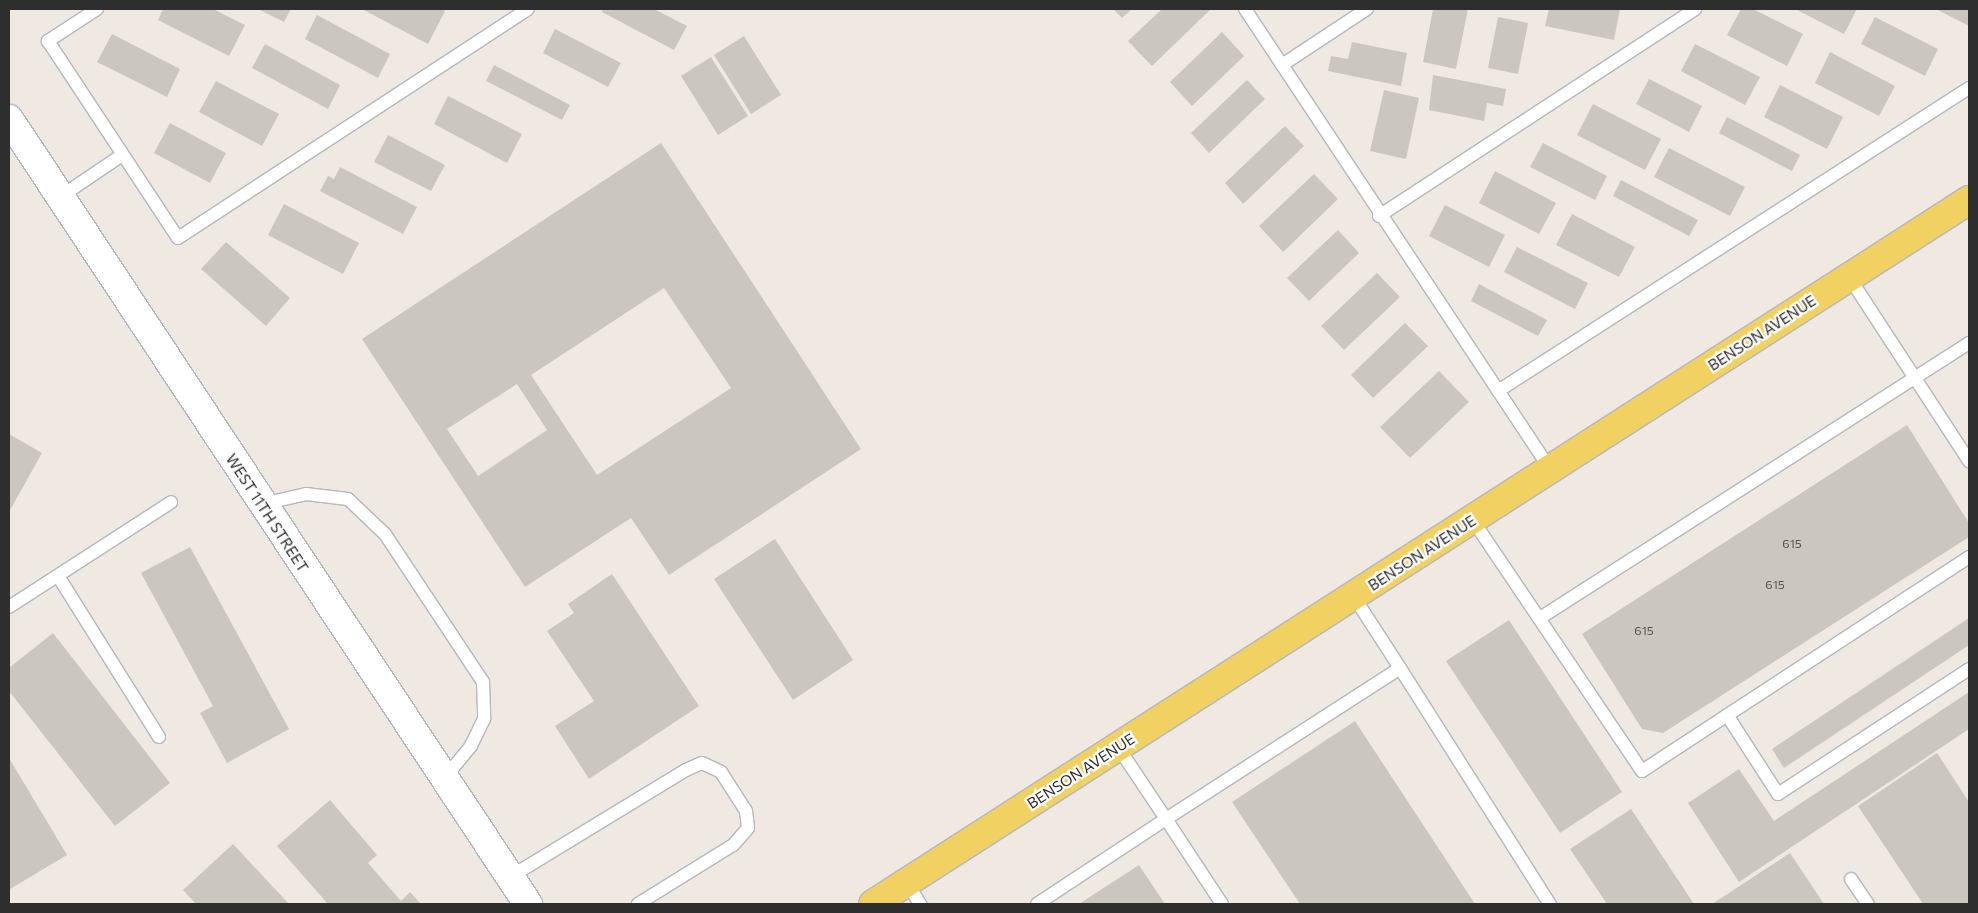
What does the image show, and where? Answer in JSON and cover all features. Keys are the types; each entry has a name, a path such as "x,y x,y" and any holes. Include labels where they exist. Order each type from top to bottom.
{"main road":[{"name":"BENSON AVENUE","path":"873,904 914,894 1118,747 1969,200"}],"street":[{"name":"WEST 11TH STREET","path":"9,119 443,780 528,904"}],"lane":[{"path":"97,9 48,41 178,238 528,9"},
{"path":"1245,9 1379,216 1550,469"},
{"path":"1282,65 1368,9"},
{"path":"1379,216 1695,9"},
{"path":"1498,391 1969,88"},
{"path":"60,196 122,155"},
{"path":"1850,277 1969,461"},
{"path":"1540,618 1969,343"},
{"path":"261,504 306,494 348,499 385,534 483,682 484,719 471,746 443,780"},
{"path":"9,607 171,502"},
{"path":"1472,519 1642,771 1969,557"},
{"path":"58,576 159,737"},
{"path":"1354,597 1550,904"},
{"path":"1037,904 1400,668"},
{"path":"1727,715 1778,794 1969,669"},
{"path":"1118,747 1222,904"},
{"path":"510,877 686,770 702,763 720,772 746,811 748,828 733,846 638,904"},
{"path":"1851,879 1868,904"}],"building":[{"path":"163,9 213,9 245,25 229,56 158,20"},
{"path":"258,9 291,9 284,22"},
{"path":"362,9 442,9 445,11 428,44"},
{"path":"603,9 654,9 687,26 674,50 602,12"},
{"path":"1113,9 1132,9 1122,18"},
{"path":"1162,9 1210,10 1152,66 1128,41"},
{"path":"1433,9 1468,9 1456,69 1423,62"},
{"path":"1549,9 1620,9 1614,40 1545,26"},
{"path":"1741,9 1753,9 1803,34 1787,66 1727,35"},
{"path":"1795,9 1857,9 1844,34"},
{"path":"1936,9 1969,9 1969,26"},
{"path":"317,15 390,54 378,78 305,39"},
{"path":"1498,17 1528,23 1518,74 1488,68"},
{"path":"1875,17 1938,49 1925,76 1861,44"},
{"path":"555,29 621,63 608,87 543,53"},
{"path":"1222,32 1244,56 1192,106 1170,82"},
{"path":"112,34 180,69 167,97 97,62"},
{"path":"744,36 781,95 751,114 714,55"},
{"path":"1352,42 1407,53 1401,86 1328,71 1331,56 1348,59"},
{"path":"265,44 340,85 328,109 252,68"},
{"path":"1695,44 1760,77 1745,105 1681,71"},
{"path":"1830,52 1895,86 1879,116 1815,83"},
{"path":"711,57 748,116 718,135 681,76"},
{"path":"494,65 570,105 562,120 486,81"},
{"path":"1433,75 1506,89 1503,106 1487,103 1484,121 1429,110"},
{"path":"1649,79 1702,106 1689,132 1636,104"},
{"path":"1247,80 1265,99 1209,153 1191,133"},
{"path":"216,81 279,114 262,146 199,112"},
{"path":"1780,85 1843,117 1827,149 1764,117"},
{"path":"1384,90 1419,98 1406,159 1370,151"},
{"path":"448,96 522,134 507,163 434,124"},
{"path":"1593,104 1661,139 1645,170 1577,135"},
{"path":"1727,117 1800,155 1792,171 1719,133"},
{"path":"170,123 226,153 210,183 154,153"},
{"path":"1285,126 1304,146 1243,204 1225,183"},
{"path":"388,135 445,165 431,191 374,162"},
{"path":"661,143 861,449 669,575 631,518 525,587 362,339","holes":["664,288 731,388 597,475 531,375","517,384 547,430 478,476 447,429"]},
{"path":"1543,143 1607,176 1595,200 1530,167"},
{"path":"1669,148 1745,187 1730,216 1654,177"},
{"path":"340,167 417,207 403,234 320,191 328,176 334,179"},
{"path":"1495,171 1556,203 1539,234 1479,203"},
{"path":"1314,174 1338,199 1283,252 1259,226"},
{"path":"1621,180 1698,220 1689,236 1613,196"},
{"path":"284,204 359,243 343,274 268,235"},
{"path":"1445,205 1505,235 1489,267 1429,236"},
{"path":"1572,214 1635,247 1619,277 1556,245"},
{"path":"1338,230 1359,253 1309,301 1287,278"},
{"path":"226,242 290,298 266,326 201,269"},
{"path":"1517,247 1588,283 1575,309 1504,272"},
{"path":"1377,273 1400,297 1344,350 1321,326"},
{"path":"1479,284 1547,320 1538,336 1471,301"},
{"path":"1405,323 1428,346 1373,398 1351,375"},
{"path":"1439,371 1469,402 1410,458 1380,427"},
{"path":"1907,425 1969,523 1969,537 1663,733 1642,729 1582,634"},
{"path":"9,434 42,453 9,512"},
{"path":"775,539 853,660 793,700 714,579"},
{"path":"190,547 289,729 227,763 200,713 213,706 141,573"},
{"path":"612,574 699,706 589,779 555,726 594,701 547,631 574,613 568,604"},
{"path":"1969,618 1969,645 1784,768 1772,749"},
{"path":"1509,620 1622,792 1560,833 1446,661"},
{"path":"53,633 170,783 115,826 9,691 9,668"},
{"path":"1969,692 1969,729 1739,882 1688,803 1739,769 1774,821"},
{"path":"1355,721 1475,904 1300,904 1232,802"},
{"path":"1937,753 1969,802 1969,904 1923,904 1858,806"},
{"path":"9,758 67,855 10,889 9,887"},
{"path":"330,800 377,855 368,863 401,901 410,892 421,904 328,904 277,846"},
{"path":"1631,809 1694,904 1607,904 1570,849"},
{"path":"233,844 289,904 196,904 183,890"},
{"path":"1790,853 1824,904 1712,904"},
{"path":"1139,865 1165,904 1079,904"}]}
